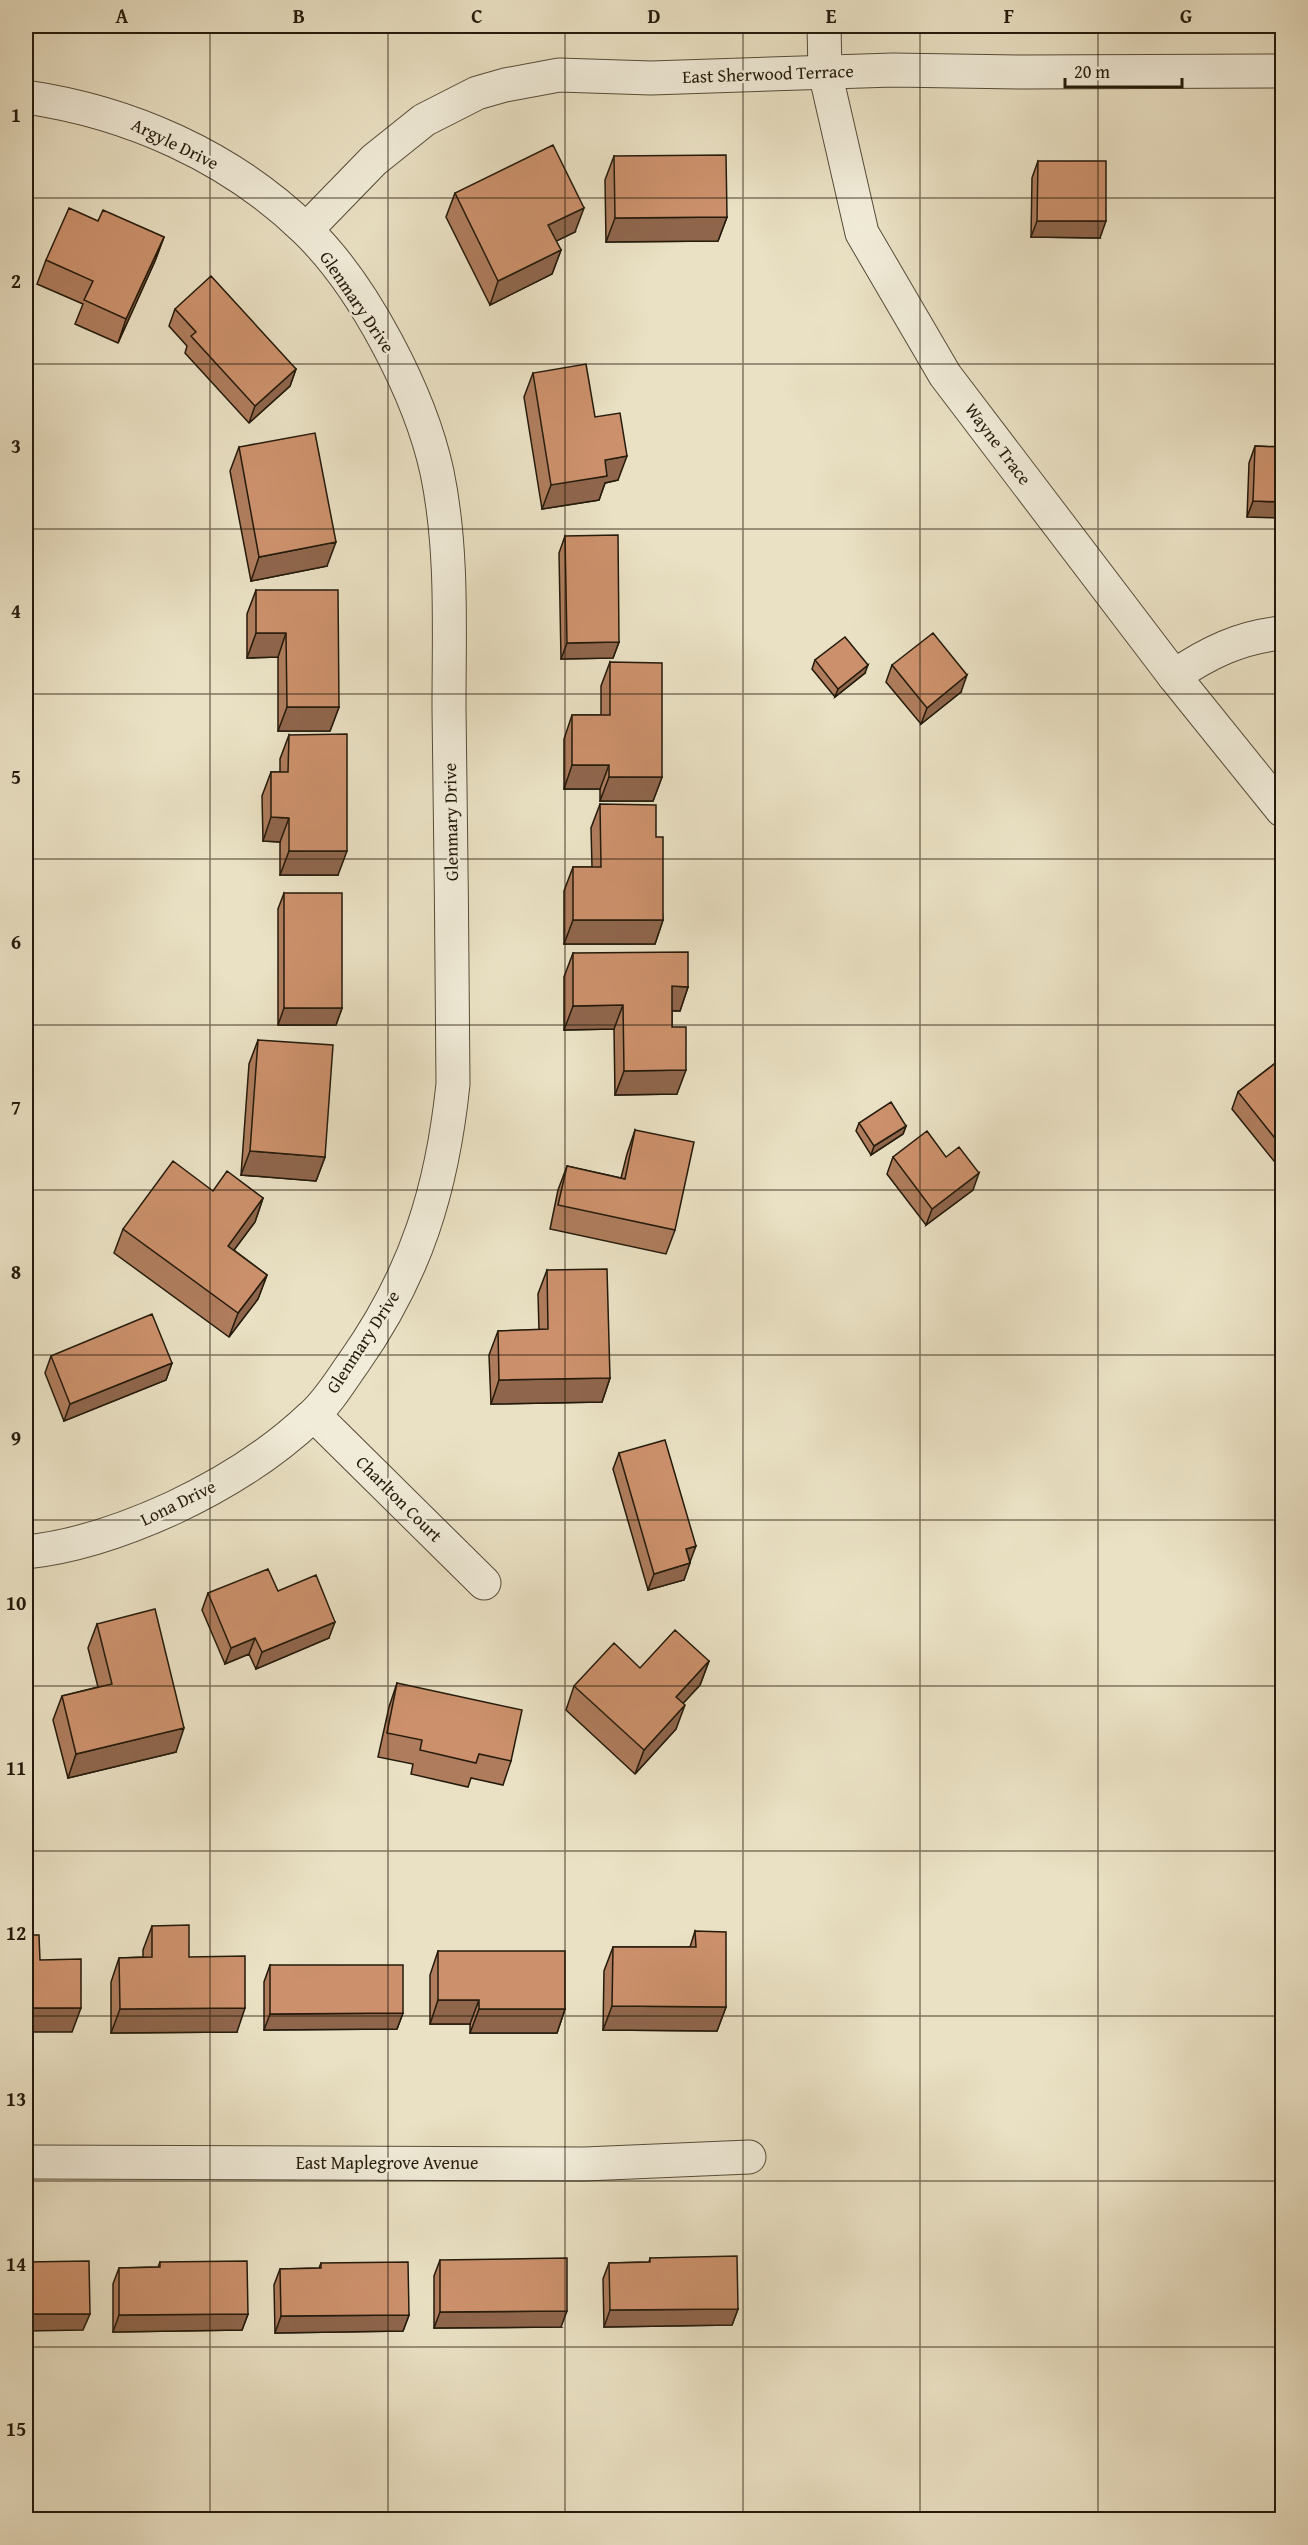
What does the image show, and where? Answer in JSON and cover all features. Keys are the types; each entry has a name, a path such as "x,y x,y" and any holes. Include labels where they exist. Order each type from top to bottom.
{"street":[{"name":"Wayne Trace","path":"824,26 825,72 862,233 945,375 1174,676 1282,810"},
{"name":"East Sherwood Terrace","path":"306,230 374,160 424,120 477,93 505,85 559,75 651,78 893,70 1282,71"},
{"name":"Argyle Drive","path":"26,97 61,102 105,113 167,137 236,175 306,230"},
{"name":"Glenmary Drive","path":"306,230 341,271 380,329 406,383 437,471 448,563 453,1084 440,1177 426,1224 411,1260 386,1312 333,1391 314,1415"},
{"path":"1174,676 1205,655 1239,642 1282,633"},
{"name":"Lona Drive","path":"26,1552 94,1538 148,1520 197,1497 248,1466 314,1415"},
{"name":"Charlton Court","path":"314,1415 483,1583"},
{"name":"East Maplegrove Avenue","path":"26,2162 585,2164 749,2157"}],"building":[{"path":"553,145 584,208 548,225 561,250 498,281 455,193"},
{"path":"726,155 727,217 615,218 614,156"},
{"path":"1038,161 1106,161 1106,221 1037,221"},
{"path":"69,208 98,221 103,210 164,237 126,319 84,300 93,281 46,260"},
{"path":"211,276 296,369 255,406 191,336 196,332 175,309"},
{"path":"586,364 595,417 620,413 627,456 605,460 607,476 551,485 533,373"},
{"path":"315,433 336,542 259,557 239,447"},
{"path":"1255,446 1282,447 1282,502 1253,501"},
{"path":"618,535 619,642 567,643 565,536"},
{"path":"256,590 338,590 339,707 287,707 286,633 256,633"},
{"path":"933,633 967,675 927,708 892,665"},
{"path":"845,637 868,665 838,689 815,660"},
{"path":"610,662 662,663 662,777 609,777 609,765 572,765 572,715 610,715"},
{"path":"347,734 347,851 289,851 289,818 271,817 271,772 288,772 289,735"},
{"path":"600,804 656,805 656,837 663,837 663,920 573,920 573,867 601,867"},
{"path":"284,893 342,893 342,1008 284,1008"},
{"path":"688,952 688,987 672,986 672,1027 686,1027 686,1070 624,1071 623,1005 573,1006 573,953"},
{"path":"258,1040 333,1045 325,1157 250,1151"},
{"path":"1282,1058 1282,1147 1238,1092"},
{"path":"891,1102 906,1126 874,1146 859,1123"},
{"path":"635,1130 694,1142 675,1230 558,1205 567,1166 625,1179"},
{"path":"927,1131 946,1157 959,1147 979,1173 932,1209 893,1157"},
{"path":"173,1161 213,1191 227,1171 263,1198 228,1246 267,1275 238,1313 123,1229"},
{"path":"607,1269 610,1378 499,1380 498,1331 548,1329 547,1270"},
{"path":"152,1314 172,1363 70,1404 51,1356"},
{"path":"665,1440 696,1546 686,1549 690,1563 654,1574 619,1453"},
{"path":"268,1569 278,1591 316,1575 335,1622 262,1652 255,1638 231,1648 208,1593"},
{"path":"155,1609 184,1728 76,1754 62,1696 112,1684 97,1624"},
{"path":"675,1630 709,1661 676,1697 685,1705 644,1750 574,1686 614,1643 640,1668"},
{"path":"397,1683 522,1710 511,1761 479,1754 476,1763 420,1750 422,1740 387,1733"},
{"path":"189,1925 189,1957 245,1956 245,2008 120,2009 119,1958 152,1957 152,1926"},
{"path":"695,1931 726,1932 726,2007 612,2006 613,1947 696,1947"},
{"path":"26,1935 39,1935 40,1960 81,1959 81,2008 26,2008"},
{"path":"438,1951 565,1951 565,2009 479,2009 479,2000 438,2000"},
{"path":"270,1965 403,1965 403,2013 270,2014"},
{"path":"737,2256 738,2309 610,2310 609,2263 650,2262 650,2258"},
{"path":"567,2258 567,2311 440,2312 440,2260"},
{"path":"89,2261 90,2314 26,2314 26,2262"},
{"path":"247,2261 248,2314 119,2315 119,2268 160,2267 160,2262"},
{"path":"408,2262 409,2315 281,2316 280,2269 321,2268 321,2263"}]}
